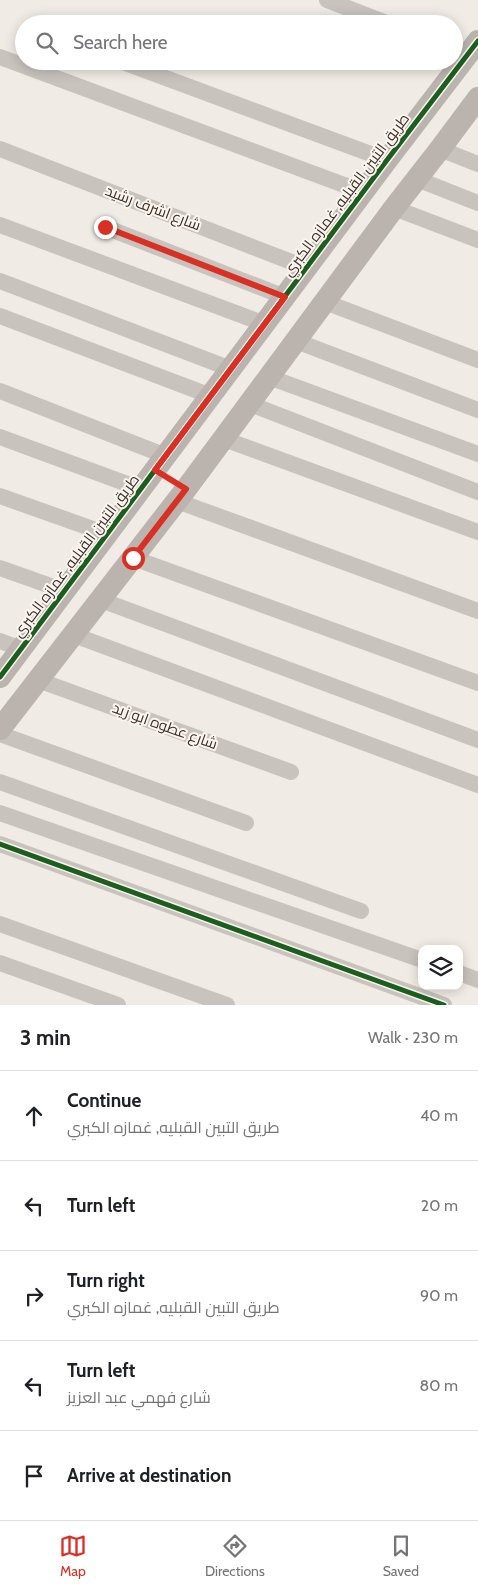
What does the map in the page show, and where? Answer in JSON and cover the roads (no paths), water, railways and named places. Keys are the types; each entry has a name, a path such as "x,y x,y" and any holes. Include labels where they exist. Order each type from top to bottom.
{"street":[{"path":"327,0 366,15"},
{"path":"0,57 15,63"},
{"path":"35,70 363,192"},
{"path":"144,70 387,160"},
{"name":"طريق التبين القبليه, غمازه الكبري","path":"0,676 456,70"},
{"path":"0,730 182,495 394,208 478,98"},
{"name":"شارع اشرف رشيد","path":"0,149 307,268"},
{"path":"440,149 478,164"},
{"path":"417,180 478,203"},
{"path":"394,208 478,240"},
{"path":"0,225 265,324"},
{"path":"105,227 285,297"},
{"path":"0,281 231,368"},
{"path":"325,302 478,360"},
{"path":"0,316 211,396"},
{"path":"296,341 478,410"},
{"path":"269,377 478,454"},
{"path":"0,391 160,463 182,495 478,611"},
{"path":"250,404 478,492"},
{"path":"192,421 224,439 478,532"},
{"path":"0,437 141,489"},
{"path":"0,496 107,534"},
{"path":"133,558 478,683"},
{"path":"0,568 65,591"},
{"path":"100,600 478,740"},
{"path":"74,635 478,785"},
{"path":"0,641 21,649"},
{"name":"شارع عطوه ابو زيد","path":"38,680 291,772"},
{"path":"0,734 246,823"},
{"path":"0,782 361,912"},
{"path":"0,814 418,959"},
{"path":"0,844 444,1005"},
{"path":"0,924 226,1005"},
{"path":"0,963 118,1005"},
{"path":"463,974 478,980"}]}
